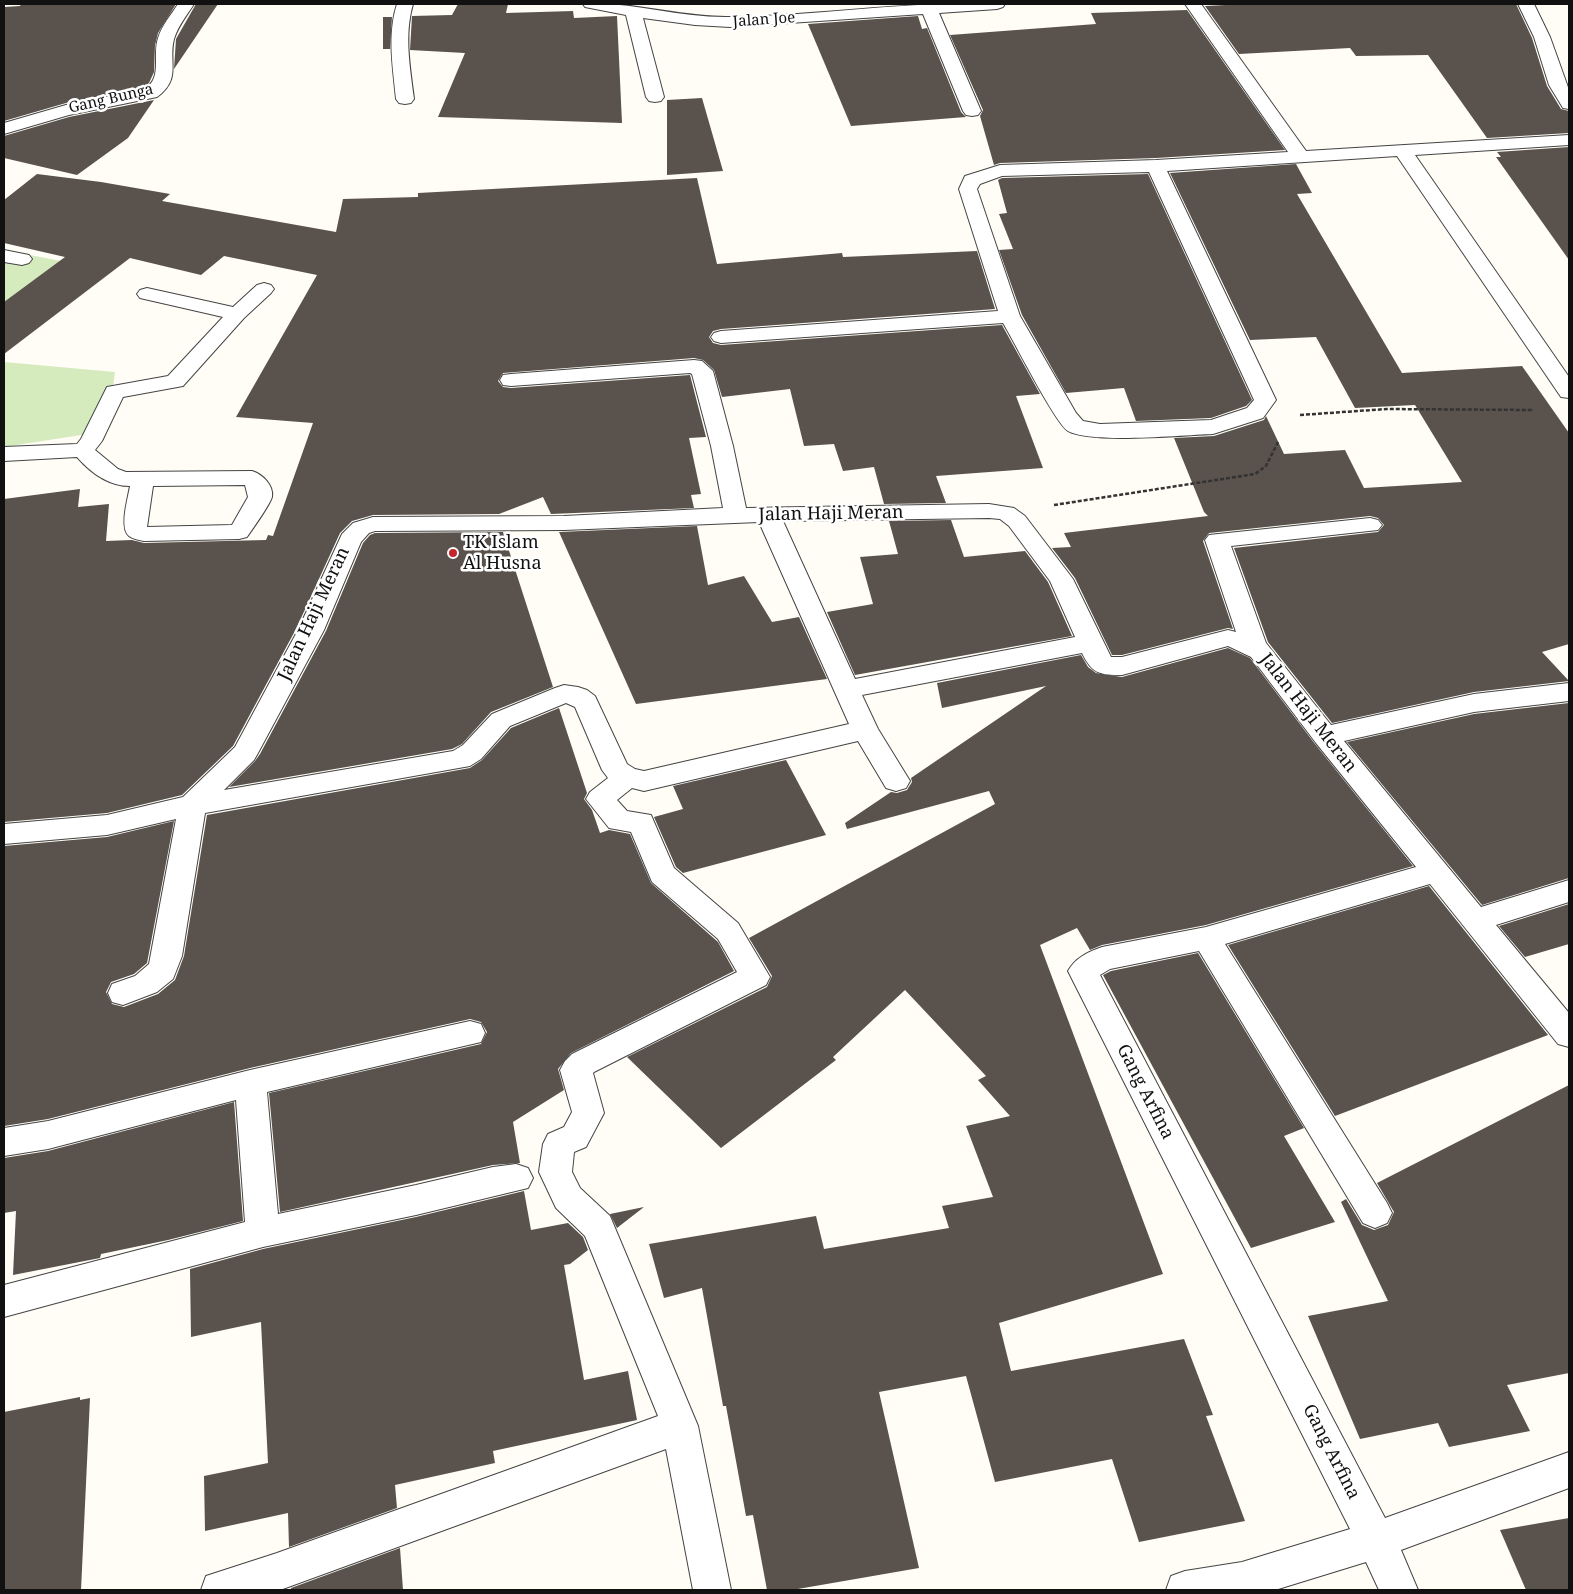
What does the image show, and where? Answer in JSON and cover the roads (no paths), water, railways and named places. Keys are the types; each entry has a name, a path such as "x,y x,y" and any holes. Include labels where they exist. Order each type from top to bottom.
{"street":[{"name":"Gang Bunga","path":"4,130 49,114 158,89 163,83 165,41 186,4"},
{"path":"405,4 402,12 400,53 405,99"},
{"name":"Jalan Joe","path":"599,4 703,22 730,22 895,7 929,8 997,4"},
{"path":"1194,4 1300,156"},
{"path":"1526,4 1542,37 1558,85 1569,104"},
{"path":"929,8 972,111"},
{"path":"633,11 656,97"},
{"path":"1156,166 1265,400 1255,413 1213,427 1100,431 1076,426 1067,416 1010,316 968,189 972,180 1000,171 1156,166 1569,140"},
{"path":"1402,150 1569,392"},
{"path":"4,454 83,450 91,441 115,392 175,381 237,314 264,289"},
{"path":"147,294 237,314"},
{"path":"721,337 1010,316"},
{"path":"512,380 694,366 702,372 722,446 736,515"},
{"path":"83,450 91,459 116,477 252,478 259,487 260,498 239,532 144,534 137,531 135,526 143,478"},
{"name":"Jalan Haji Meran","path":"192,805 246,753 311,630 350,539 361,528 373,524 564,523 736,515 989,511 1006,513 1017,520 1061,579 1099,661 1105,666 1122,666 1228,638 1254,646 1260,651 1325,736 1569,1035"},
{"path":"768,515 865,730 896,781"},
{"path":"1254,646 1217,540 1370,525"},
{"path":"846,689 1090,643"},
{"path":"1325,736 1474,703 1569,692"},
{"path":"4,834 107,825 192,805 460,760 472,752 501,720 564,694 578,696 586,702 616,770 627,777 644,781 865,730"},
{"path":"627,777 600,799 619,821 641,822 662,874 728,931 756,977 583,1063 576,1070 588,1113 575,1137 559,1144 555,1172 568,1198 598,1227 680,1426 712,1590"},
{"path":"123,993 146,984 162,971 167,956 192,805"},
{"name":"Gang Arfina","path":"1399,1590 1376,1540 1083,971 1102,958 1206,938 1436,872"},
{"path":"1476,920 1569,891"},
{"path":"1206,938 1375,1213"},
{"path":"4,1142 48,1135 250,1082 470,1033"},
{"path":"250,1082 263,1232"},
{"path":"4,1301 263,1232 416,1200 484,1183 516,1178"},
{"path":"220,1590 680,1426"},
{"path":"1185,1590 1242,1581 1376,1540 1569,1470"}],"place":[{"name":"TK Islam Al Husna","path":"453,553"}]}
